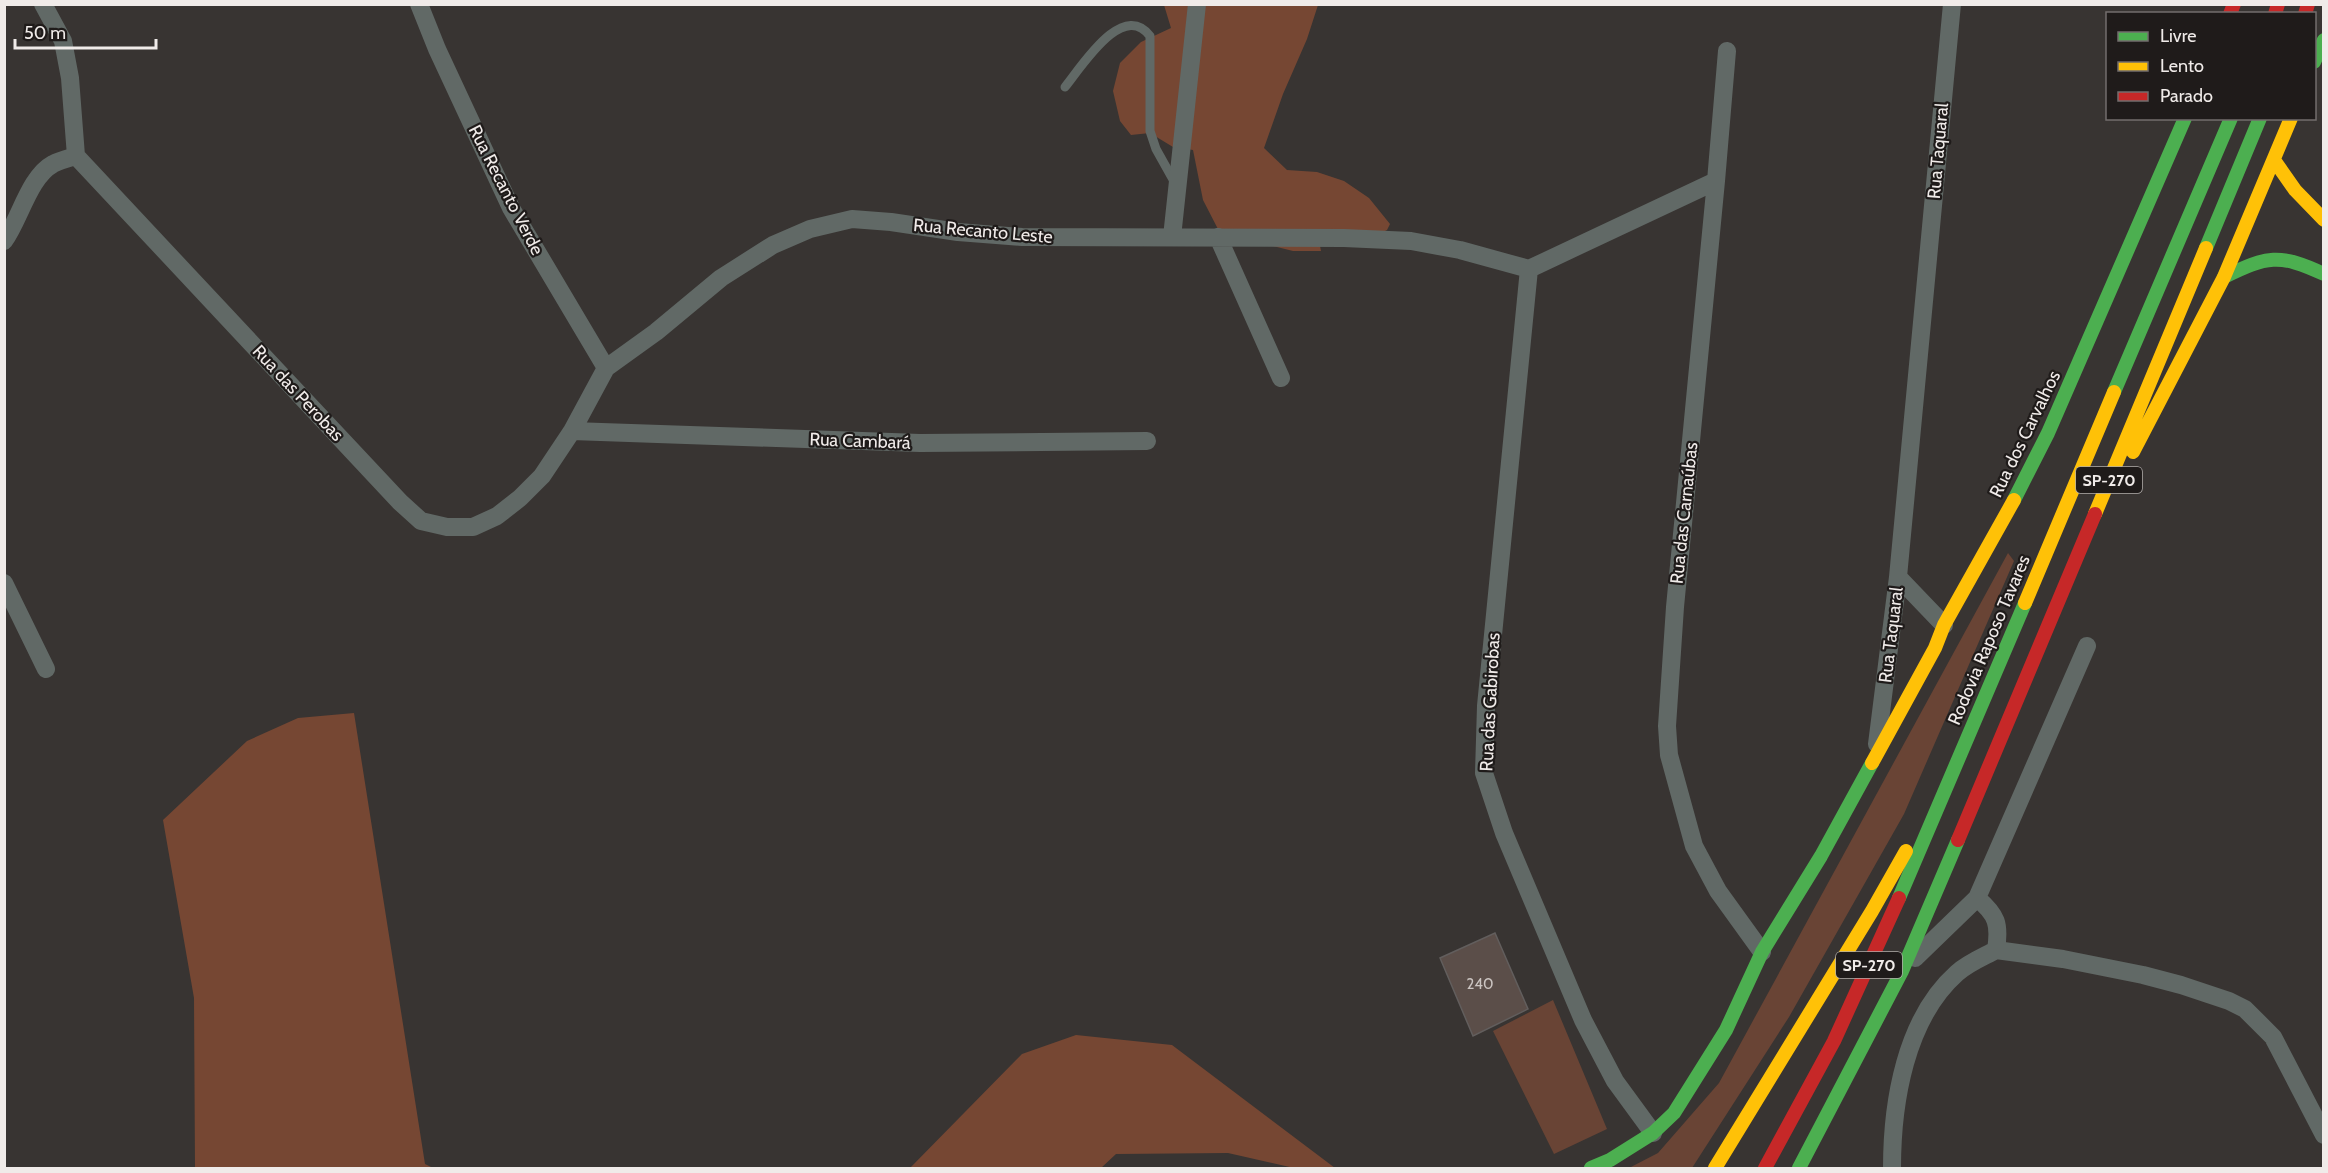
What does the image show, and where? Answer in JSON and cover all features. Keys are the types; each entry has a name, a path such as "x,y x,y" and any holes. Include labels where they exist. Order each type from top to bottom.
{"main road":[{"path":"2316,58 2324,40"},
{"name":"Rua dos Carvalhos","path":"1876,755 1935,648 1944,625 1998,531 2048,433 2185,120"},
{"name":"Rodovia Raposo Tavares","path":"1766,1168 1834,1041 1909,876 2230,120"},
{"name":"SP-270","path":"1799,1168 1902,971 2085,540 2130,425 2259,120"},
{"path":"2085,540 2157,410 2224,277 2290,120"},
{"path":"2274,160 2295,190 2324,220"},
{"path":"2224,277 2260,260 2284,258 2324,273"},
{"name":"Rua Taquaral","path":"1591,1168 1610,1160 1653,1133 1674,1113 1726,1030 1762,952 1821,856 1876,755"},
{"path":"1715,1168 1872,910 1959,756"}],"street":[{"path":"4,241 13,229 35,181 42,172 52,164 76,156 70,78 63,41 44,4"},
{"name":"Rua Recanto Verde","path":"419,4 437,50 511,208 606,368"},
{"path":"1172,237 1197,4"},
{"name":"Rua Taquaral","path":"1876,755 1898,577 1952,4"},
{"name":"Rua das Carnaúbas","path":"1727,51 1676,595 1667,726 1669,755 1694,846 1718,891 1762,952"},
{"name":"Rua das Perobas","path":"76,156 393,494 421,520 447,527 473,527 497,516 520,498 542,476 572,431 606,368"},
{"path":"1529,269 1716,181"},
{"name":"Rua Recanto Leste","path":"606,368 656,332 721,278 773,245 810,229 852,219 1022,237 1344,238 1412,241 1460,250 1529,269"},
{"path":"1218,237 1281,378"},
{"name":"Rua das Gabirobas","path":"1529,269 1486,706 1484,773 1488,791 1508,844 1583,1020 1615,1081 1653,1133"},
{"name":"Rua Cambará","path":"572,431 920,442 1148,441"},
{"path":"1898,577 1944,625"},
{"path":"4,583 46,669"},
{"path":"1902,971 1977,898 2087,646"},
{"path":"1977,898 1991,910 1996,921 1999,933 1996,950"},
{"path":"1892,1168 1898,1097 1909,1053 1921,1021 1938,994 1957,973 1996,950 2063,959 2143,975 2191,988 2229,1001 2244,1009 2273,1037 2324,1135"}],"lane":[{"path":"1065,87 1110,30 1124,21 1135,22 1146,29 1150,36 1148,110 1150,131 1156,149 1177,188"}],"shaded area":[{"path":"1164,5 1318,5 1264,148 1287,170 1317,172 1344,181 1369,198 1390,224 1387,230 1379,234 1320,246 1321,251 1293,251 1220,233 1203,200 1193,150 1173,147 1150,133 1131,135 1120,121 1113,91 1120,63 1141,42 1171,28"},
{"path":"2008,553 2014,561 1904,814 1789,1017 1692,1168 1629,1168 1658,1153 1719,1083"},
{"path":"354,713 425,1164 433,1168 195,1168 194,998 163,820 247,741 298,718"},
{"path":"1553,1000 1607,1129 1554,1154 1493,1031"},
{"path":"1076,1035 1172,1045 1335,1168 1294,1168 1228,1153 1116,1154 1101,1168 910,1168 1022,1054"}],"building":[{"path":"1495,933 1528,1009 1473,1036 1440,958"}],"traffic: fast":[{"path":"2316,58 2324,40"},
{"path":"2014,500 2048,433 2184,120"},
{"path":"2114,392 2230,120"},
{"path":"2206,248 2259,120"},
{"path":"2224,277 2251,265 2273,260 2295,263 2324,274"},
{"path":"1899,898 2025,603"},
{"path":"1591,1168 1610,1160 1653,1133 1674,1113 1726,1030 1762,952 1821,856 1872,763"},
{"path":"1799,1168 1902,971 1958,840"}],"traffic: slow":[{"path":"2133,452 2224,277 2290,120"},
{"path":"2274,160 2295,190 2324,220"},
{"path":"2095,514 2206,248"},
{"path":"2025,603 2114,392"},
{"path":"1872,763 1935,648 1944,625 2014,500"},
{"path":"1715,1168 1872,911 1906,851"}],"traffic: jam":[{"path":"2231,12 2234,4"},
{"path":"2276,12 2278,4"},
{"path":"2306,12 2308,4"},
{"path":"1958,840 2095,514"},
{"path":"1765,1168 1834,1041 1899,898"}]}
